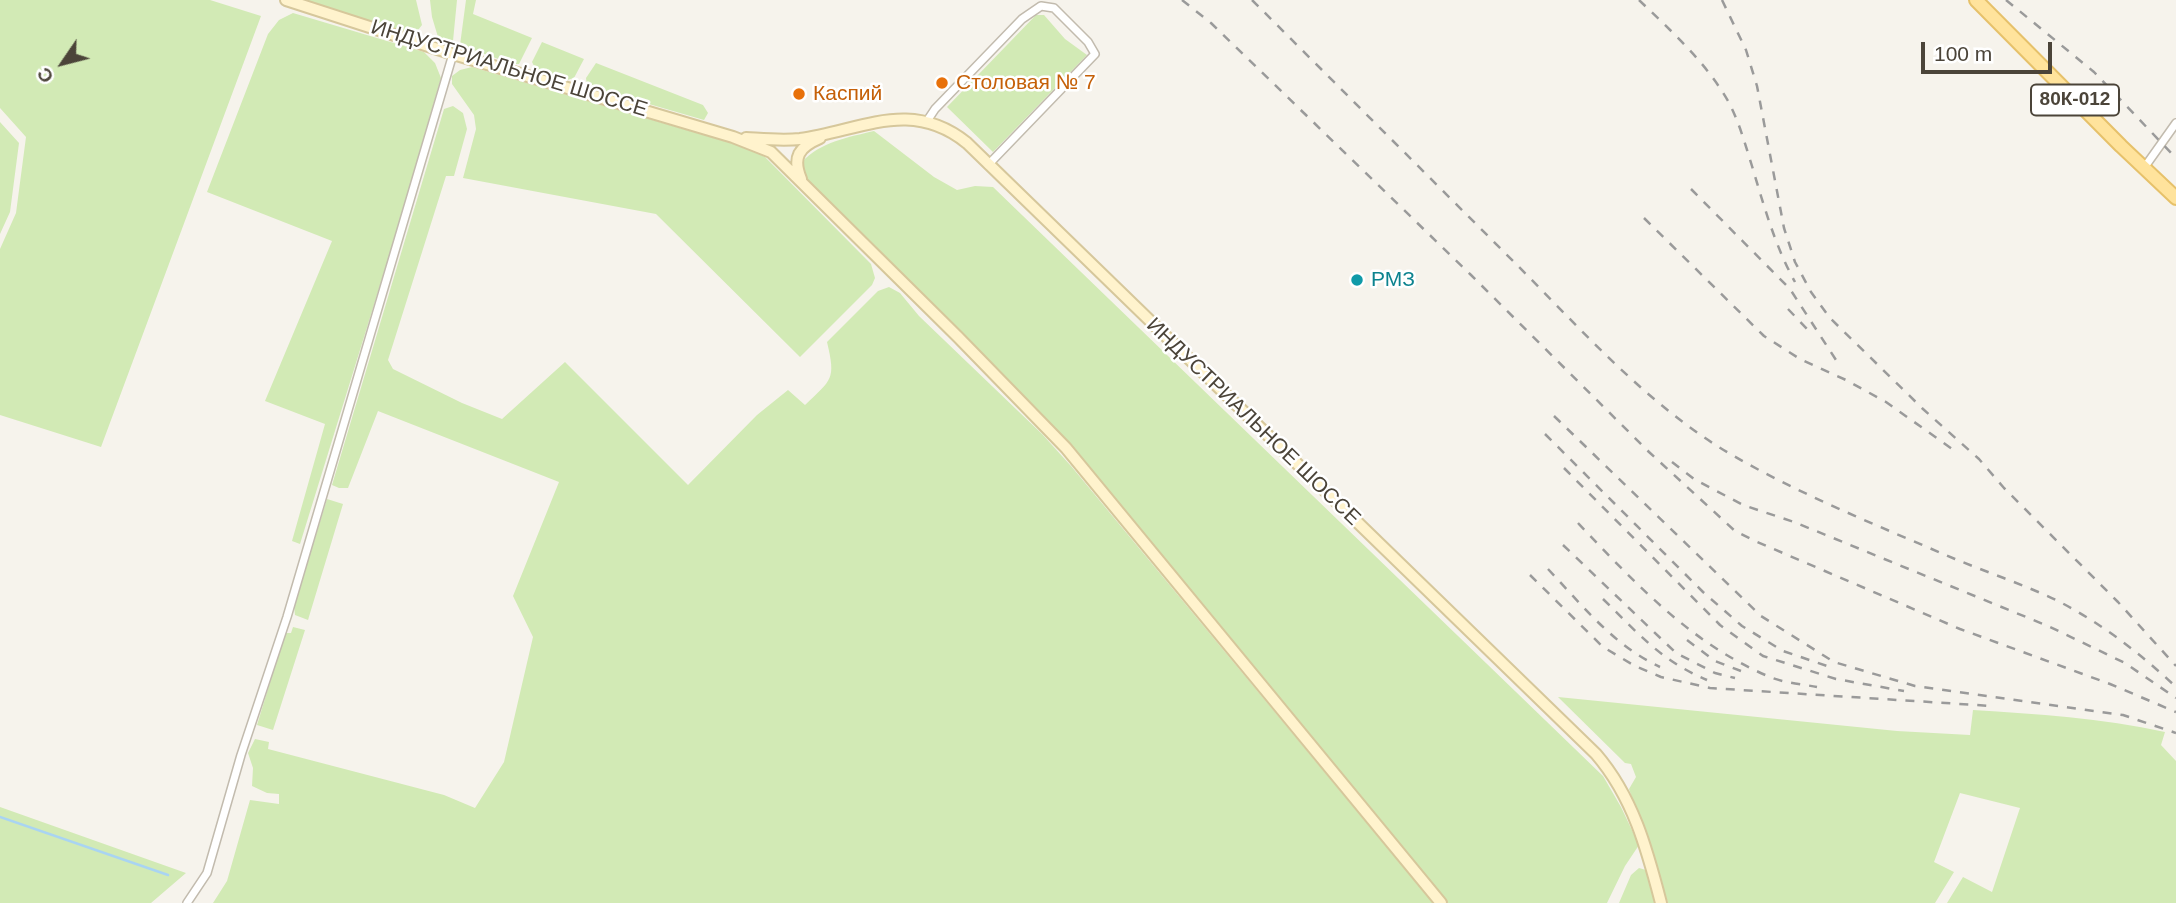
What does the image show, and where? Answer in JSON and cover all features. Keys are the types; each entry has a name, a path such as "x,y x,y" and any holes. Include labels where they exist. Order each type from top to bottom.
{"main road":[{"name":"ИНДУСТРИАЛЬНОЕ ШОССЕ","path":"286,0 453,54 733,137 771,152 1066,448 1441,903"},
{"name":"80К-012","path":"1976,0 2176,198"},
{"name":"ИНДУСТРИАЛЬНОЕ ШОССЕ","path":"733,137 797,139 892,120 927,121 951,131 1596,754 1610,771 1630,807 1647,848 1661,903"},
{"path":"805,187 796,166 797,157 803,148 812,142 839,131"}],"street":[{"path":"927,121 935,109 1023,19 1041,6 1054,8 1088,42 1095,54 988,165"},
{"path":"187,903 206,873 241,755 287,617 453,54"},
{"path":"2144,168 2176,123"}],"green space":[{"path":"0,0 210,0 261,16 101,447 0,415 0,249 16,213 26,137 0,108"},
{"path":"306,0 416,0 422,25 415,34"},
{"path":"430,0 457,0 453,41 438,37"},
{"path":"466,0 476,0 473,14 532,38 519,64 512,64 460,45"},
{"path":"293,13 424,52 435,63 441,78 300,544 292,541 325,424 265,401 332,241 207,192 268,34 279,20"},
{"path":"1036,15 1044,15 1065,39 1087,55 993,152 947,107"},
{"path":"542,42 584,59 574,78 567,80 536,70 532,62"},
{"path":"596,63 703,105 708,113 704,120 587,86 586,78"},
{"path":"472,67 748,148 765,157 871,264 875,278 872,285 800,357 656,214 463,178 476,129 474,115 452,84 452,76 460,70"},
{"path":"453,106 463,113 467,129 454,176 446,176 388,360 393,369 462,403 502,419 565,362 688,485 757,415 788,390 805,405 821,390 831,372 827,342 878,291 889,287 900,293 919,316 1042,434 1071,466 1433,903 213,903 227,881 250,800 279,804 279,794 267,793 252,786 253,768 248,753 255,739 269,742 268,749 444,795 475,808 504,762 533,637 513,596 559,482 378,411 348,488 332,485 444,109"},
{"path":"0,122 19,143 10,212 0,234"},
{"path":"874,131 934,177 957,190 975,186 993,187 1603,776 1639,845 1625,866 1607,903 1448,903 1073,449 808,184 802,170 802,162 809,155 835,141"},
{"path":"327,499 343,504 308,620 295,615 294,606"},
{"path":"293,627 305,630 273,730 257,725 285,633 291,633"},
{"path":"1558,697 1897,731 1970,735 1973,710 2093,720 2165,732 2161,745 2176,761 2176,903 1947,903 1963,877 1992,892 2020,808 1960,793 1934,862 1954,872 1935,903 1668,903 1629,789 1636,777 1631,764 1625,763"},
{"path":"0,807 186,873 151,903 0,903"},
{"path":"1639,868 1646,870 1657,903 1619,903 1631,875"}],"waterway":[{"path":"0,817 168,875"}],"railway":[{"path":"1182,0 1211,23 1649,452 1735,531 1960,629 2110,684 2176,712"},
{"path":"1252,0 1616,365 1672,414 1732,455 1786,484 1899,535 2045,595 2074,610 2120,640 2176,687"},
{"path":"1639,0 1698,60 1728,101 1742,133 1776,240 1795,282"},
{"path":"1722,0 1746,50 1757,86 1784,228 1795,262 1811,292 1830,318 1923,409 1979,459 2004,488 2118,602 2176,666"},
{"path":"2006,0 2094,72 2176,158"},
{"path":"1691,189 1790,289 1836,360"},
{"path":"1644,218 1764,336 1800,359 1886,402 1955,451"},
{"path":"1788,309 1809,331"},
{"path":"1554,416 1761,616 1834,662 1915,686 2123,715 2176,733"},
{"path":"1545,434 1703,592 1742,626 1783,651 1833,668"},
{"path":"1672,462 1694,479 1743,505 1794,522 2048,626 2125,663 2176,698"},
{"path":"1564,468 1720,625 1763,656 1836,679 1904,691"},
{"path":"1578,523 1621,568 1690,630 1741,663 1770,677 1817,687"},
{"path":"1563,545 1676,653 1715,673 1735,678"},
{"path":"1548,569 1613,636 1660,667"},
{"path":"1530,575 1603,647 1635,666 1661,677 1710,688 1992,706"},
{"path":"1603,599 1663,655 1707,680"},
{"path":"1687,640 1715,661 1741,671"}],"place":[{"name":"Столовая № 7","path":"942,83"},
{"name":"Каспий","path":"799,94"},
{"name":"РМЗ","path":"1357,280"}]}
